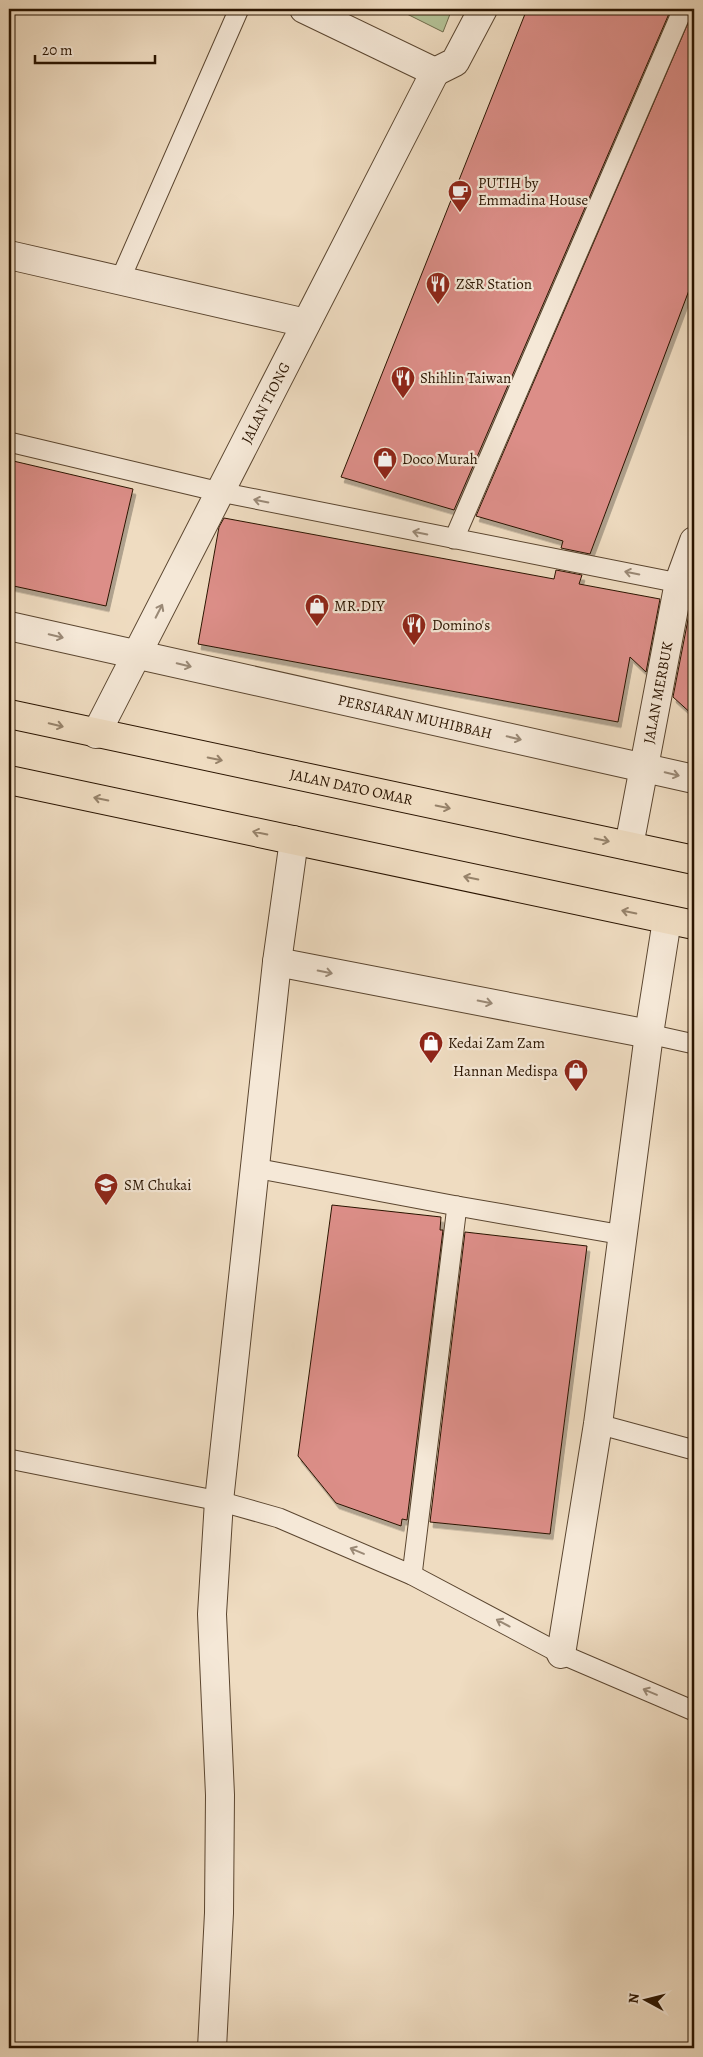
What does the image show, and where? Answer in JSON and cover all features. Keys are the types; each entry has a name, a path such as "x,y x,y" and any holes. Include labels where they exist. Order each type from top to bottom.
{"highway":[{"name":"JALAN DATO OMAR","path":"9,714 694,860"},
{"path":"9,780 694,925"}],"street":[{"path":"304,9 435,72 455,62 483,9"},
{"name":"JALAN TIONG","path":"96,734 435,72"},
{"path":"9,255 306,323"},
{"name":"JALAN MERBUK","path":"629,846 644,767 687,584 694,541"},
{"name":"PERSIARAN MUHIBBAH","path":"9,626 694,778"},
{"path":"212,2048 219,1913 220,1805 212,1614 219,1501 277,962 294,840"},
{"path":"561,1654 598,1424 649,1034 667,920"},
{"path":"277,962 649,1034"}],"lane":[{"path":"120,280 239,9"},
{"path":"454,539 683,9"},
{"path":"9,442 220,492 687,584"},
{"path":"649,1034 694,1044"},
{"path":"256,1168 623,1235"},
{"path":"412,1575 456,1206"},
{"path":"598,1424 694,1450"},
{"path":"9,1460 219,1501 279,1518 412,1575 561,1654 694,1711"}],"green space":[{"path":"397,9 452,9 443,32"}],"building":[{"path":"527,9 671,9 454,510 341,477"},
{"path":"694,9 694,277 590,554 561,548 563,541 476,516"},
{"path":"9,460 133,489 106,606 9,585"},
{"path":"224,518 554,579 556,570 582,575 579,584 660,599 646,672 630,657 618,722 198,644 219,527"},
{"path":"691,604 694,605 694,716 673,697"},
{"path":"332,1205 441,1217 440,1230 443,1230 407,1520 402,1519 401,1526 336,1503 298,1456"},
{"path":"465,1232 587,1246 550,1534 430,1522"}],"place":[{"name":"PUTIH by Emmadina House","path":"460,213"},
{"name":"Z&R Station","path":"438,305"},
{"name":"Shihlin Taiwan","path":"403,399"},
{"name":"Doco Murah","path":"385,480"},
{"name":"MR.DIY","path":"317,627"},
{"name":"Domino's","path":"414,646"},
{"name":"Kedai Zam Zam","path":"431,1064"},
{"name":"Hannan Medispa","path":"576,1092"},
{"name":"SM Chukai","path":"106,1206"}]}
